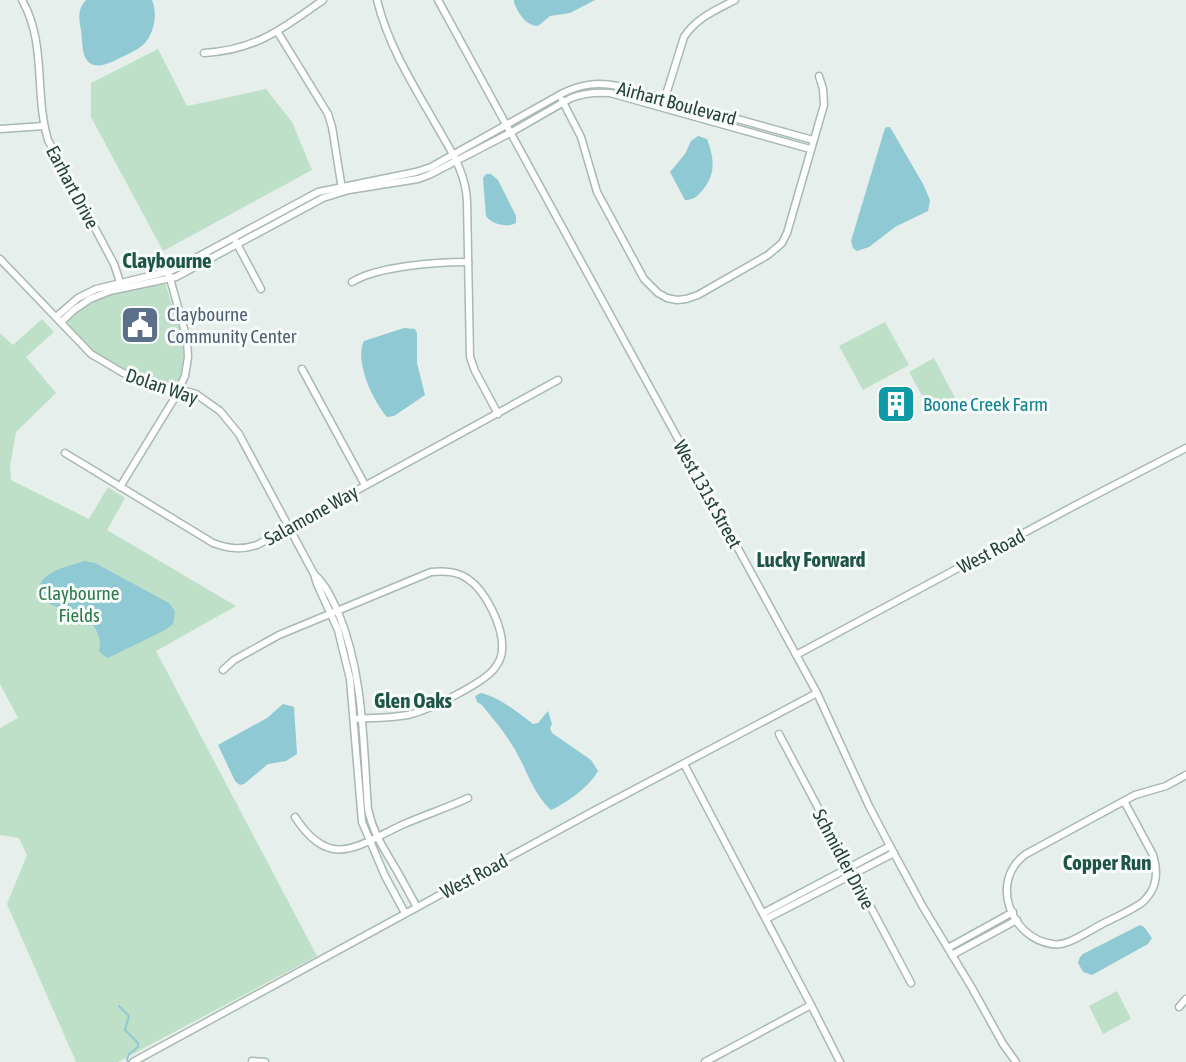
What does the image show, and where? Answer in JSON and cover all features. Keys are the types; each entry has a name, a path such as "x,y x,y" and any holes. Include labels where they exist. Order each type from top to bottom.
{"street":[{"name":"Earhart Drive","path":"22,0 32,18 37,39 44,126 51,148 114,264 121,285"},
{"path":"204,52 230,50 256,43 323,0"},
{"path":"377,0 384,27 399,59 455,157 464,180 467,194 470,357 498,414"},
{"name":"West 131st Street","path":"438,0 817,693 869,806 923,907 1016,1062"},
{"path":"662,107 684,37 689,29 704,17 735,0"},
{"path":"277,32 328,114 342,189"},
{"path":"559,95 581,137 597,192 644,279 667,298 686,299 698,295 775,250 788,233 824,105 819,76"},
{"name":"Airhart Boulevard","path":"455,157 559,95 581,85 604,83 813,140"},
{"name":"Airhart Boulevard","path":"455,157 510,133 563,102 580,95 600,93 610,93 810,149"},
{"path":"0,130 44,126"},
{"path":"58,319 78,298 96,289 169,275 309,196 328,189 418,179 455,157"},
{"path":"235,240 261,289"},
{"name":"Dolan Way","path":"0,259 91,354 123,373 196,394 233,424 334,613 358,719 374,839 385,876 405,913"},
{"path":"352,282 362,276 387,271 443,262 468,262"},
{"path":"120,486 185,376 187,340 169,275"},
{"path":"302,369 365,485"},
{"name":"Salamone Way","path":"65,453 213,543 232,549 246,548 257,545 558,380"},
{"name":"West Road","path":"796,655 1186,449"},
{"path":"223,670 234,660 279,635 432,572 456,573 468,579 478,588 501,632 502,656 493,671 483,680 424,710 358,719"},
{"name":"West Road","path":"134,1062 405,913 817,693"},
{"name":"Schmidler Drive","path":"779,734 911,983"},
{"path":"684,764 840,1062"},
{"path":"1124,801 1155,862 1154,886 1143,902 1063,944 1035,939 1026,933 1007,896 1009,874 1017,861 1026,854 1135,795 1169,784 1186,775"},
{"path":"295,817 310,838 324,846 349,850 468,799"},
{"name":"Dolan Way","path":"374,839 396,868 417,907"},
{"path":"765,916 850,871 890,846"},
{"path":"850,871 894,853"},
{"path":"950,951 1015,916"},
{"path":"1179,1007 1186,999"},
{"path":"705,1062 811,1004"},
{"path":"252,1061 265,1062"}],"green space":[{"path":"158,49 187,106 266,89 292,122 312,170 163,251 91,117 91,83"},
{"path":"165,282 183,341 183,369 177,383 139,374 114,364 93,350 69,325 70,318 103,297"},
{"name":"Claybourne Fields","path":"42,319 54,332 26,357 56,393 16,432 10,466 11,480 89,519 108,487 125,498 107,530 236,606 156,651 317,956 118,1062 76,1062 7,904 27,855 19,838 0,835 0,728 18,718 0,684 0,333 13,345"},
{"path":"885,322 909,365 863,390 839,346"},
{"path":"934,358 955,398 931,412 909,372"},
{"path":"1117,991 1131,1019 1103,1034 1089,1006"}],"water":[{"path":"86,0 152,0 155,18 150,36 131,53 109,63 93,65 84,54 80,22 80,11"},
{"path":"514,0 595,0 570,13 550,16 538,26 529,24 523,18"},
{"path":"887,127 890,127 923,184 930,200 928,211 895,227 869,247 857,251 851,241"},
{"path":"698,136 707,139 713,161 711,174 700,193 685,200 670,172 685,154 691,141"},
{"path":"486,174 491,174 498,180 516,216 516,223 500,224 486,216 483,178"},
{"path":"404,328 415,329 417,333 417,363 425,395 394,416 387,417 366,380 361,359 362,349 364,341"},
{"path":"84,561 95,563 169,603 175,611 173,624 108,658 104,656 90,621 51,605 40,595 39,588 45,577"},
{"path":"481,693 502,702 533,724 538,723 548,711 552,733 591,760 598,771 594,777 564,803 551,810 534,788 505,735 477,702 475,696"},
{"path":"283,704 294,707 297,754 286,761 268,764 240,785 235,781 218,745 267,718"},
{"path":"1140,925 1152,938 1148,944 1092,975 1083,972 1078,963 1083,954"}],"waterway":[{"path":"119,1006 129,1016 125,1030 138,1043 138,1047 129,1054 128,1062"}],"place":[{"name":"Claybourne Community Center","path":"140,325"},
{"name":"Boone Creek Farm","path":"896,404"}],"district":[{"name":"Claybourne","path":"167,260"},
{"name":"Lucky Forward","path":"811,559"},
{"name":"Glen Oaks","path":"413,700"},
{"name":"Copper Run","path":"1107,862"}]}
